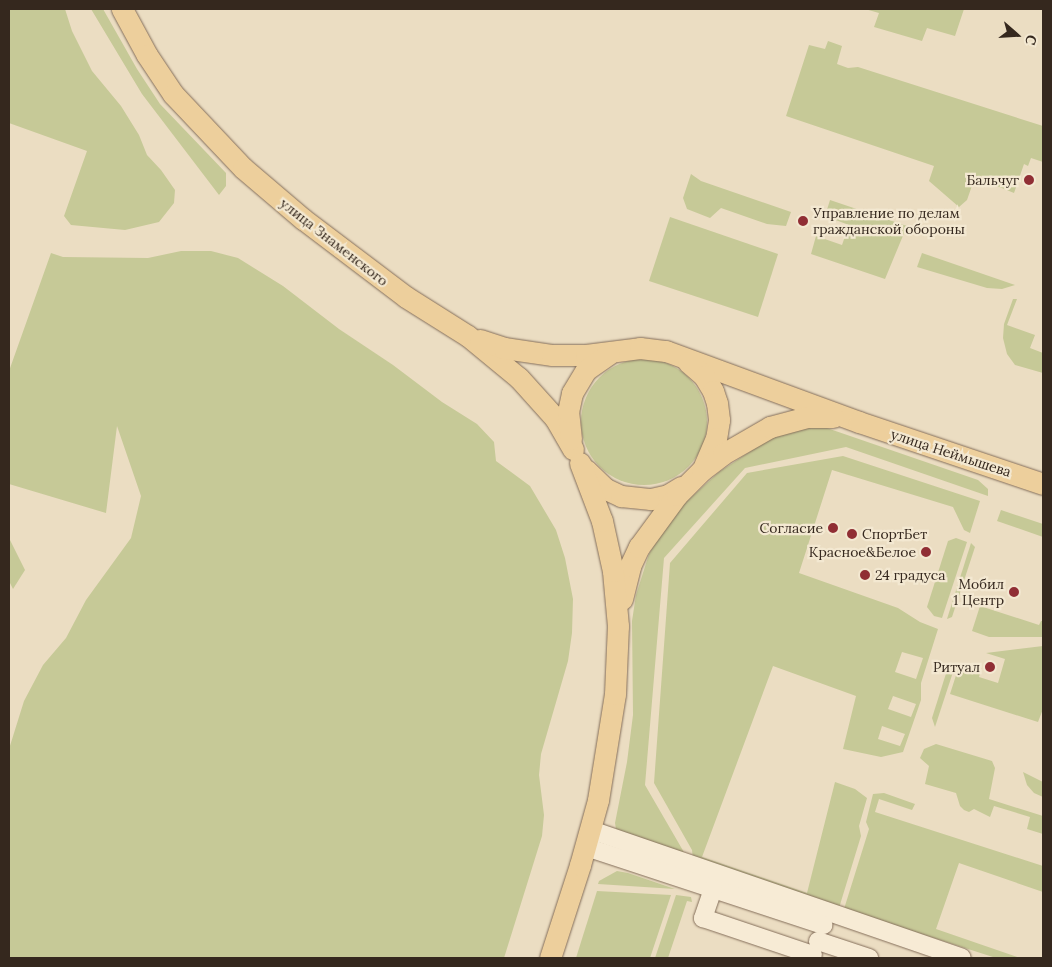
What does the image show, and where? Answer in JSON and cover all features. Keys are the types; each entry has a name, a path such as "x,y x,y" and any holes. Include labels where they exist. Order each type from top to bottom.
{"main road":[{"name":"улица Знаменского","path":"122,9 148,55 174,94 243,168 303,219 406,297 468,336 519,378 540,399 555,418 576,456"},
{"path":"468,336 504,348 536,354 578,355 624,349 653,348 675,354 859,422"},
{"path":"618,626 616,592 608,542 592,491 576,456 568,412 578,380 597,361 624,349"},
{"path":"550,958 588,838 611,729 618,626 624,585 639,547 650,530 694,477 716,438 719,420 713,391 704,376 694,365 675,354"},
{"path":"576,456 594,480 606,489 621,496 651,499 668,495 749,438 789,420 822,416 859,422"},
{"name":"улица Неймышева","path":"859,422 1043,484"}],"street":[{"path":"588,838 822,934 869,958"},
{"path":"588,838 822,934"},
{"path":"713,889 703,918 822,934 962,958"}],"green space":[{"path":"9,9 65,9 72,31 92,71 121,106 139,135 147,155 161,170 175,190 174,203 159,222 125,230 71,225 64,216 87,151 9,123"},
{"path":"91,9 103,9 137,69 160,104 226,173 226,186 219,195 142,94"},
{"path":"865,9 964,9 955,36 927,28 922,41 874,27 879,13"},
{"path":"828,41 842,46 837,64 848,68 858,67 1043,126 1043,162 1031,158 1028,166 1024,164 1014,193 975,177 967,200 959,207 929,181 934,166 786,116 809,45 825,49"},
{"path":"691,174 701,181 791,212 786,226 767,224 721,208 710,218 687,209 683,198"},
{"path":"830,200 907,226 885,279 811,254 816,236 842,245 849,225 825,216"},
{"path":"670,217 778,254 758,317 649,281"},
{"path":"181,251 211,251 238,258 283,286 339,329 393,365 442,402 477,424 494,442 496,461 530,486 556,530 565,558 573,599 572,633 568,661 541,754 539,775 544,815 542,836 504,958 9,958 9,749 24,701 43,665 66,638 86,600 131,538 141,496 117,426 106,513 9,484 9,371 51,253 63,257 148,258"},
{"path":"922,253 1015,285 1002,289 987,288 917,267"},
{"path":"1013,299 1017,299 1007,325 1035,335 1030,348 1043,353 1043,373 1015,365 1007,354 1003,338 1004,324"},
{"path":"644,359 668,364 689,377 702,398 707,422 702,446 689,467 668,480 644,485 620,480 599,467 586,446 581,422 586,398 599,377 620,364"},
{"path":"803,426 821,426 978,480 988,489 988,496 846,447 745,468 664,558 645,785 685,854 622,834 616,829 615,823 627,762 633,715 632,621 636,595 649,554 666,524 687,501 719,472 760,445 784,432"},
{"path":"843,456 980,501 970,533 964,530 953,507 832,470 799,573 898,608 920,622 938,629 921,683 921,700 903,752 881,757 843,749 856,696 773,666 702,857 807,893 835,782 855,789 867,798 859,826 861,836 839,908 693,859 692,850 654,783 670,563 747,473","holes":["902,652 923,658 916,679 895,672","893,696 916,704 911,717 888,709","882,726 905,734 900,746 878,739"]},
{"path":"1001,510 1043,524 1043,537 997,521"},
{"path":"9,538 25,570 13,589 9,581"},
{"path":"956,538 967,542 942,618 934,616 927,607 948,541"},
{"path":"971,543 975,547 952,617 947,619"},
{"path":"980,606 1039,625 1043,621 1043,637 989,637 972,631"},
{"path":"1043,646 1043,709 1038,722 950,694 959,666 980,673 979,677 998,683 1005,659 986,653"},
{"path":"949,664 954,669 935,727 932,718"},
{"path":"936,744 992,761 995,768 989,799 1043,816 1043,834 1027,829 1030,817 994,806 990,817 974,809 969,812 960,806 956,793 925,784 929,766 920,758 924,749"},
{"path":"1023,772 1043,782 1043,797 1034,793 1027,785"},
{"path":"884,793 915,804 912,810 879,799 875,812 1043,866 1043,892 959,863 936,929 1020,958 996,958 844,909 869,829 866,822 873,794"},
{"path":"617,871 675,889 598,884 599,881"},
{"path":"597,891 671,895 650,958 576,958"},
{"path":"676,895 691,897 692,902 687,901 668,958 655,958"}],"place":[{"name":"Бальчуг","path":"1029,180"},
{"name":"Управление по делам гражданской обороны","path":"803,221"},
{"name":"Согласие","path":"833,528"},
{"name":"СпортБет","path":"852,534"},
{"name":"Красное&Белое","path":"926,552"},
{"name":"24 градуса","path":"865,575"},
{"name":"Мобил 1 Центр","path":"1014,592"},
{"name":"Ритуал","path":"990,667"}]}
